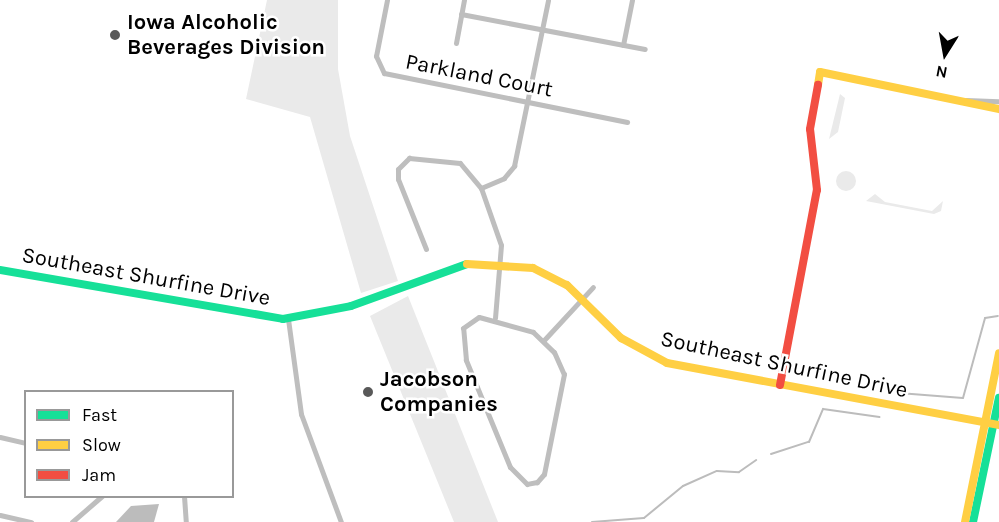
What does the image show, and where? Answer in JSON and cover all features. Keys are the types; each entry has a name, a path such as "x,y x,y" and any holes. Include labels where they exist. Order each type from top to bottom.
{"street":[{"name":"Parkland Court","path":"387,0 376,56 384,73 627,122"},
{"path":"456,43 464,0"},
{"path":"481,188 504,178 514,166 548,0"},
{"path":"623,45 632,0"},
{"path":"461,14 645,49"},
{"path":"780,385 817,190 810,129 820,72 966,100 999,109"},
{"path":"966,100 999,101"},
{"path":"426,249 398,179 402,163 418,157 460,163 481,188 500,237 495,318"},
{"name":"Southeast Shurfine Drive","path":"0,270 257,318 288,319 351,306 447,268 499,262 540,271 583,299 621,338 654,358 780,385 993,424"},
{"path":"544,340 593,287"},
{"path":"495,318 544,340 564,374 544,474 527,484 510,467 463,347 463,328 470,321 495,318"},
{"path":"288,319 299,408 341,522"},
{"path":"965,522 993,424 999,353"},
{"path":"973,522 999,398"},
{"path":"0,437 24,443"},
{"path":"72,522 100,498"},
{"path":"184,498 186,522"},
{"path":"0,515 31,522"}],"shaded area":[{"path":"267,0 338,0 338,69 350,136 398,281 361,293 310,117 246,99"},
{"path":"840,94 845,98 838,132 829,139"},
{"path":"842,171 850,171 856,177 856,185 850,191 842,191 836,185 836,177"},
{"path":"875,194 885,202 932,211 943,201 941,211 934,214 866,201"},
{"path":"408,296 498,522 454,522 370,316"},
{"path":"159,504 154,522 116,522 131,506"}],"waterway":[{"path":"899,393 963,398 985,318 998,316"},
{"path":"771,454 809,442 823,409 879,417"},
{"path":"592,522 644,518 683,486 717,471 739,472 756,460"}],"traffic: fast":[{"path":"0,270 283,319 351,306 467,264"},
{"path":"973,522 999,398"}],"traffic: slow":[{"path":"818,85 820,72 999,109"},
{"path":"467,264 533,268 567,285 621,338 667,363 999,425"},
{"path":"965,522 999,353"}],"traffic: jam":[{"path":"780,385 817,190 810,129 818,85"}],"place":[{"name":"Iowa Alcoholic Beverages Division","path":"115,35"},
{"name":"Jacobson Companies","path":"368,392"}]}
